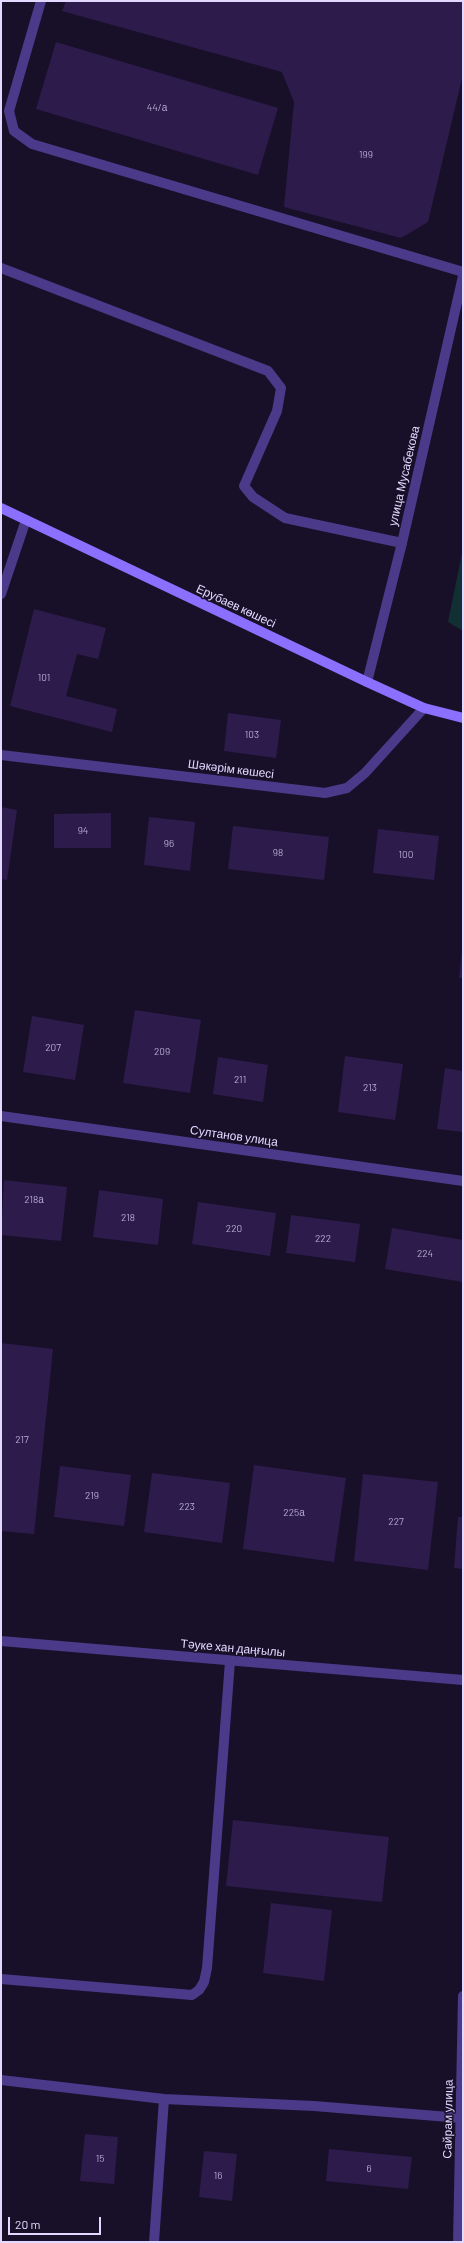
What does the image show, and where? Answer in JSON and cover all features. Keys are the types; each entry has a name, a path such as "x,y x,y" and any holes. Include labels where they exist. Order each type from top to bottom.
{"main road":[{"name":"Ерубаев көшесі","path":"1,508 424,708 463,718"}],"street":[{"path":"41,1 8,111 14,131 32,144 463,272"},
{"path":"1,268 268,372 281,388 277,411 244,486 253,497 285,518 402,543"},
{"name":"улица Мусабекова","path":"367,682 402,543 463,276"},
{"path":"1,594 26,520"},
{"name":"Шәкәрім көшесі","path":"1,755 326,793 347,788 365,773 424,708"},
{"name":"Султанов улица","path":"1,1116 463,1181"},
{"name":"Тәуке хан даңғылы","path":"1,1641 463,1680"},
{"path":"1,1979 192,1995 199,1990 204,1982 207,1968 230,1661"},
{"name":"Сайрам улица","path":"458,2242 463,1996"},
{"path":"1,2080 164,2099 314,2106 461,2118"},
{"path":"154,2242 164,2099"}],"green space":[{"path":"463,548 463,631 448,622"}],"building":[{"path":"66,1 463,1 463,74 428,222 401,238 284,207 294,102 282,72 62,11"},
{"path":"56,42 278,108 258,175 36,109"},
{"path":"34,609 106,628 98,659 77,654 66,696 117,709 112,732 10,706"},
{"path":"228,713 281,720 276,758 224,751"},
{"path":"1,807 17,810 7,880 1,879"},
{"path":"111,813 111,848 54,848 54,814"},
{"path":"149,817 195,822 190,871 144,865"},
{"path":"233,826 329,837 324,880 228,869"},
{"path":"378,829 439,836 434,880 373,873"},
{"path":"462,951 463,978 459,978"},
{"path":"135,1010 201,1020 190,1093 123,1083"},
{"path":"32,1016 84,1025 75,1080 23,1072"},
{"path":"345,1056 403,1064 395,1120 338,1112"},
{"path":"218,1057 268,1065 263,1102 213,1094"},
{"path":"445,1068 463,1071 463,1132 437,1129"},
{"path":"4,1180 67,1187 61,1241 1,1235"},
{"path":"99,1190 163,1199 158,1245 93,1237"},
{"path":"198,1202 276,1213 270,1256 192,1244"},
{"path":"291,1215 360,1224 355,1262 286,1253"},
{"path":"392,1228 463,1240 463,1282 385,1269"},
{"path":"1,1343 53,1349 34,1534 1,1531"},
{"path":"254,1465 346,1478 334,1562 243,1549"},
{"path":"60,1466 131,1475 124,1526 54,1517"},
{"path":"152,1473 230,1483 222,1543 144,1532"},
{"path":"363,1474 438,1482 428,1570 354,1561"},
{"path":"458,1517 463,1517 463,1569 454,1568"},
{"path":"233,1820 389,1837 382,1902 226,1886"},
{"path":"271,1903 332,1910 324,1981 263,1973"},
{"path":"85,2134 118,2137 114,2184 80,2181"},
{"path":"329,2149 412,2157 408,2189 326,2181"},
{"path":"204,2151 237,2154 232,2201 199,2197"}]}
